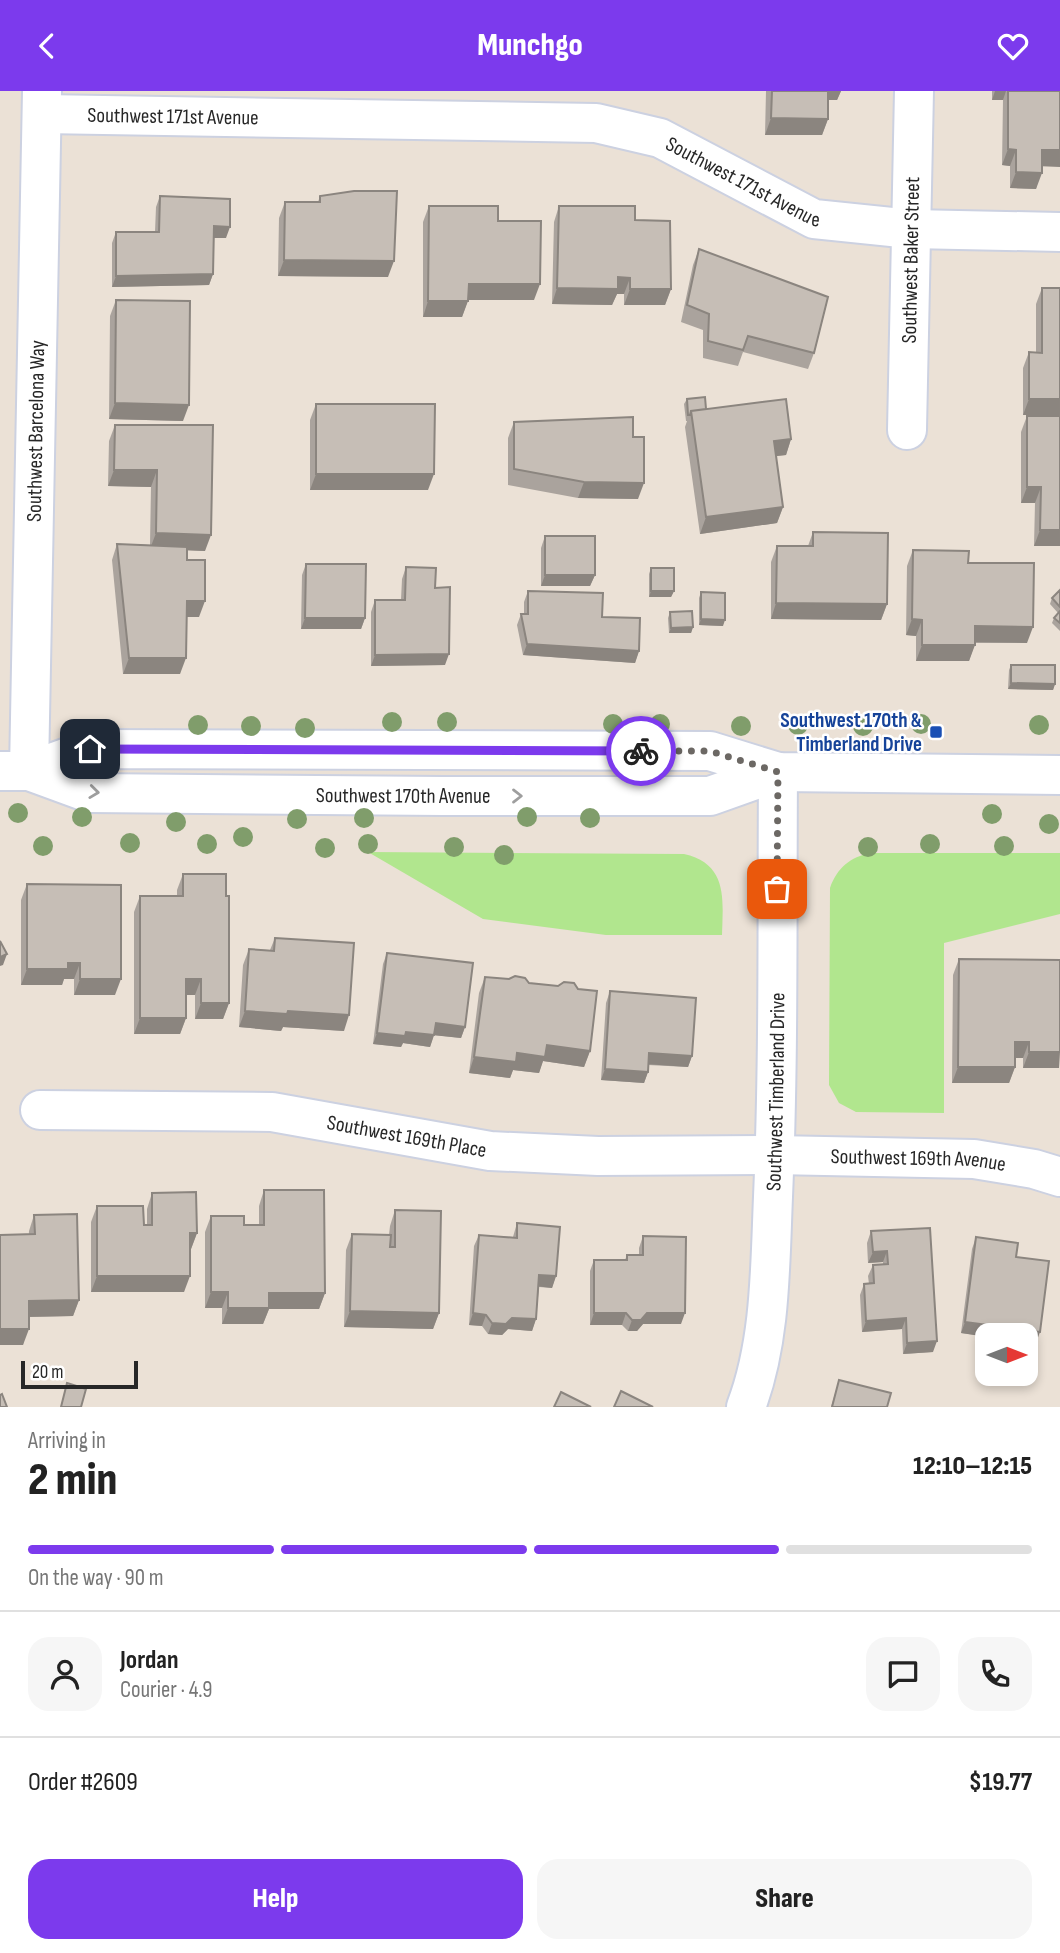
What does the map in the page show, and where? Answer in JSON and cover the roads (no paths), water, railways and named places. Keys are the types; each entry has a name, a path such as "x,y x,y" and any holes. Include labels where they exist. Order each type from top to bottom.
{"street":[{"name":"Southwest Baker Street","path":"907,431 914,91"},
{"name":"Southwest 171st Avenue","path":"42,103 430,105 596,123 660,138 814,219 911,229 1060,232"},
{"name":"Southwest Barcelona Way","path":"15,771 42,103"},
{"path":"15,771 90,749 710,751 778,772 1060,775"},
{"name":"Southwest Timberland Drive","path":"746,1407 755,1384 769,1293 775,1155 778,772"},
{"name":"Southwest 169th Place","path":"40,1110 272,1112 490,1151 598,1156 775,1155"},
{"name":"Southwest 169th Avenue","path":"775,1155 974,1159 1034,1169 1060,1177"}],"place":[{"name":"Southwest 170th & Timberland Drive","path":"936,732"}]}
